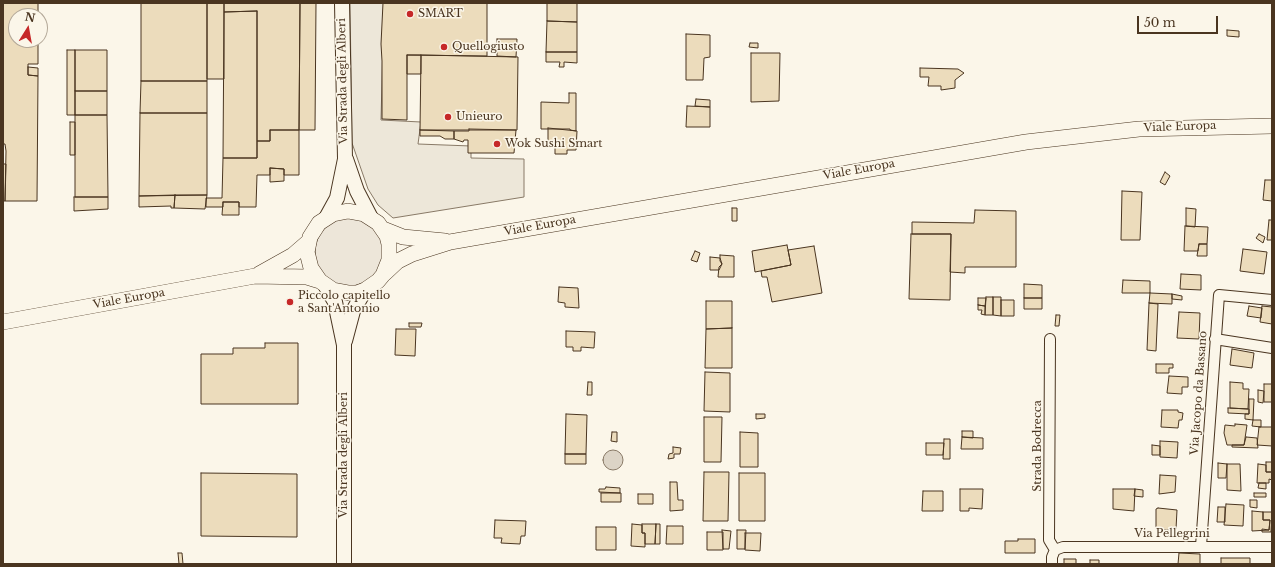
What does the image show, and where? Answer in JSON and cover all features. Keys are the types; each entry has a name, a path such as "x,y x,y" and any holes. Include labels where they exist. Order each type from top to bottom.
{"main road":[{"name":"Via Strada degli Alberi","path":"326,218 337,198 346,159 342,3"},
{"name":"Viale Europa","path":"3,322 255,276 307,277 337,292 349,293 365,290 378,281 398,261 412,254 450,242 1026,142 1139,129 1272,126"},
{"name":"Via Strada degli Alberi","path":"346,159 357,191 372,218"},
{"name":"Viale Europa","path":"255,276 282,262 308,242 314,230 326,218 340,212 348,211 360,213 372,218 383,229 389,244 390,252 389,260 383,275"},
{"name":"Viale Europa","path":"383,229 403,237 450,242"},
{"path":"308,242 308,260 311,268 323,284"},
{"name":"Via Strada degli Alberi","path":"323,284 335,302 344,345 344,564"},
{"name":"Via Strada degli Alberi","path":"344,345 353,311 365,290"}],"street":[{"name":"Via Jacopo da Bassano","path":"1201,546 1219,295 1272,300"},
{"name":"Strada Bodrecca","path":"1050,339 1049,540 1055,550"},
{"path":"1215,339 1272,348"},
{"name":"Via Pellegrini","path":"1055,550 1073,546 1272,547"},
{"path":"1052,564 1052,557 1055,550"}],"shaded area":[{"path":"350,3 384,3 381,120 421,122 418,144 471,146 471,158 524,159 524,197 393,218 378,205 368,189 352,143"},
{"path":"349,218 362,221 373,228 380,239 383,252 380,265 373,276 362,283 349,286 336,283 325,276 318,265 315,252 318,239 325,228 336,221"},
{"path":"609,450 617,450 623,456 623,464 617,470 609,470 603,464 603,456"}],"building":[{"path":"3,3 38,3 38,8 8,8 8,48 38,48 38,64 28,64 28,75 38,76 37,201 5,201 6,151 5,144 3,144"},
{"path":"141,3 207,3 207,81 141,81"},
{"path":"207,3 224,3 224,79 207,79"},
{"path":"224,3 300,3 299,130 270,130 270,141 257,141 257,11 224,12"},
{"path":"300,3 316,3 315,130 299,130"},
{"path":"383,3 487,3 487,56 407,55 407,120 382,119 381,44"},
{"path":"547,3 577,3 577,22 547,21"},
{"path":"257,11 257,158 223,158 224,12"},
{"path":"547,21 577,22 577,52 546,52"},
{"path":"1227,30 1239,31 1239,37 1227,36"},
{"path":"686,34 710,35 710,57 704,58 703,80 686,80"},
{"path":"497,39 517,39 516,57 497,56"},
{"path":"750,43 758,43 758,48 749,47"},
{"path":"67,50 75,50 75,115 67,115"},
{"path":"75,50 107,50 107,91 75,91"},
{"path":"546,52 577,52 577,63 564,62 564,67 559,67 560,62 546,62"},
{"path":"751,53 780,53 779,101 751,102"},
{"path":"407,55 421,55 421,74 407,74"},
{"path":"421,55 518,57 517,130 420,130"},
{"path":"28,67 38,68 38,76 28,75"},
{"path":"920,68 958,69 964,73 955,80 955,88 941,90 941,86 928,86 929,77 920,77"},
{"path":"141,81 207,81 207,113 140,113"},
{"path":"75,91 107,91 107,115 75,115"},
{"path":"569,93 576,93 576,131 570,129 541,129 541,102 569,103"},
{"path":"696,99 710,100 710,107 695,106"},
{"path":"687,106 710,107 710,127 686,127"},
{"path":"140,113 207,113 207,195 139,196"},
{"path":"75,115 107,115 108,197 75,197"},
{"path":"70,122 75,122 75,155 70,155"},
{"path":"548,128 577,131 576,150 567,150 567,154 555,154 555,142 548,142"},
{"path":"469,129 516,130 514,153 468,153 468,140 464,140 463,142 454,139 454,131 469,131"},
{"path":"270,130 299,130 299,175 284,175 284,169 270,168 270,175 257,175 256,207 239,207 239,202 223,202 223,207 206,207 206,198 222,198 223,158 257,158 257,141 270,141"},
{"path":"420,130 454,131 454,139 445,139 440,136 420,136"},
{"path":"3,164 6,164 5,201 3,201"},
{"path":"270,168 284,169 284,181 270,182"},
{"path":"1165,172 1170,176 1165,185 1160,182"},
{"path":"1265,180 1272,180 1272,201 1263,200"},
{"path":"1122,191 1142,192 1140,240 1121,240"},
{"path":"175,195 174,208 171,208 171,206 139,207 139,196"},
{"path":"175,195 207,195 205,209 174,208"},
{"path":"74,197 108,197 108,209 74,211"},
{"path":"223,202 239,202 239,215 222,215"},
{"path":"732,208 737,208 737,221 732,221"},
{"path":"1186,208 1196,209 1195,227 1186,226"},
{"path":"975,210 1016,211 1016,267 965,267 965,273 950,272 951,234 912,234 912,222 974,223"},
{"path":"1269,220 1272,220 1272,240 1267,240"},
{"path":"1185,226 1208,227 1207,244 1199,244 1198,251 1184,251"},
{"path":"911,234 951,234 950,300 909,299"},
{"path":"1259,234 1265,237 1263,243 1256,238"},
{"path":"1199,244 1207,244 1207,256 1197,256"},
{"path":"787,245 791,265 755,272 752,251"},
{"path":"814,246 822,293 772,302 767,277 762,277 761,271 791,265 788,250"},
{"path":"1243,249 1267,252 1264,274 1240,271"},
{"path":"695,251 700,253 697,262 691,260"},
{"path":"720,255 734,256 734,277 718,277 719,267 722,264 720,261"},
{"path":"710,257 720,258 722,264 719,270 710,270"},
{"path":"1181,274 1201,275 1201,290 1180,289"},
{"path":"1123,280 1150,281 1150,293 1122,293"},
{"path":"1024,284 1042,285 1042,298 1024,298"},
{"path":"559,287 578,288 579,308 565,307 565,303 558,302"},
{"path":"1150,293 1172,294 1172,304 1149,303"},
{"path":"1172,294 1182,296 1182,300 1172,299"},
{"path":"986,297 993,297 993,315 985,315"},
{"path":"993,297 1001,297 1001,316 993,315"},
{"path":"978,298 986,298 985,306 978,305"},
{"path":"1024,298 1042,298 1042,309 1024,309"},
{"path":"1001,300 1014,300 1014,316 1001,316"},
{"path":"706,301 732,301 732,328 706,329"},
{"path":"1149,303 1158,304 1156,351 1147,350"},
{"path":"978,305 985,306 985,315 981,314 982,310 978,310"},
{"path":"1249,306 1262,308 1261,318 1247,316"},
{"path":"1262,306 1272,307 1272,324 1260,322"},
{"path":"1179,312 1200,313 1199,339 1177,338"},
{"path":"1056,315 1060,315 1059,326 1055,326"},
{"path":"409,323 422,323 421,327 409,327"},
{"path":"732,328 732,368 705,368 706,329"},
{"path":"396,329 416,329 415,356 395,355"},
{"path":"566,331 595,332 594,348 581,347 581,351 573,351 573,347 566,347"},
{"path":"265,343 298,343 298,404 201,404 201,354 233,354 233,348 265,348"},
{"path":"1232,349 1254,353 1252,368 1230,365"},
{"path":"1156,364 1173,364 1173,368 1169,368 1169,373 1156,373"},
{"path":"705,372 730,373 730,412 704,411"},
{"path":"1169,376 1188,377 1188,387 1182,387 1182,394 1167,393"},
{"path":"588,382 592,382 592,395 587,395"},
{"path":"1230,382 1243,383 1243,389 1249,389 1248,409 1230,408"},
{"path":"1264,384 1272,384 1272,402 1264,402"},
{"path":"1258,390 1264,391 1263,403 1258,402"},
{"path":"1249,399 1254,399 1253,420 1245,419 1245,414 1249,414"},
{"path":"1228,408 1249,409 1249,414 1228,413"},
{"path":"1162,410 1178,410 1178,412 1183,413 1182,420 1179,420 1178,428 1161,427"},
{"path":"566,414 587,415 586,454 565,454"},
{"path":"756,414 765,414 765,418 756,419"},
{"path":"704,417 722,417 721,462 704,462"},
{"path":"1253,420 1261,420 1261,427 1252,426"},
{"path":"1235,424 1247,425 1244,445 1227,445 1224,433 1225,425 1235,426"},
{"path":"1259,427 1272,427 1272,446 1257,445"},
{"path":"962,431 973,431 973,438 962,437"},
{"path":"612,432 617,432 617,442 611,441"},
{"path":"740,432 758,433 758,467 740,467"},
{"path":"962,437 983,438 983,449 961,449"},
{"path":"1246,437 1257,438 1258,448 1232,447 1232,445 1244,445"},
{"path":"944,439 950,439 950,459 943,459"},
{"path":"1160,441 1178,442 1177,458 1160,457"},
{"path":"926,443 944,443 943,455 926,455"},
{"path":"1152,445 1160,446 1160,455 1152,455"},
{"path":"673,447 681,448 680,454 674,454 674,458 668,459 669,454 673,453"},
{"path":"565,454 586,454 586,464 565,464"},
{"path":"1266,462 1272,462 1272,472 1266,472"},
{"path":"1218,463 1227,464 1226,478 1218,478"},
{"path":"1227,464 1240,464 1241,491 1227,490"},
{"path":"1258,464 1266,465 1266,472 1272,472 1272,480 1269,479 1269,483 1257,483"},
{"path":"704,472 729,472 728,521 703,521"},
{"path":"201,473 297,474 297,537 201,536"},
{"path":"739,473 765,473 765,521 739,521"},
{"path":"1160,475 1176,476 1175,492 1159,494"},
{"path":"670,482 677,482 678,500 683,500 683,510 670,511"},
{"path":"1259,483 1266,483 1266,489 1258,488"},
{"path":"606,487 620,488 620,493 599,492 599,489 605,489"},
{"path":"960,489 983,489 982,509 969,508 969,511 960,511"},
{"path":"1113,489 1135,489 1134,511 1113,509"},
{"path":"1135,489 1143,490 1143,497 1134,496"},
{"path":"923,491 943,491 943,511 922,511"},
{"path":"601,493 621,493 621,502 601,502"},
{"path":"1254,493 1266,493 1266,497 1254,497"},
{"path":"638,494 653,494 653,504 638,504"},
{"path":"1250,500 1257,500 1257,508 1250,507"},
{"path":"1226,504 1244,505 1243,526 1224,525"},
{"path":"1218,507 1225,507 1225,522 1217,522"},
{"path":"1156,509 1177,510 1175,530 1157,530"},
{"path":"1252,511 1263,512 1263,520 1270,520 1269,530 1252,531"},
{"path":"1263,512 1272,512 1271,532 1262,532 1262,529 1269,530 1270,520 1263,520"},
{"path":"495,520 526,521 525,536 521,536 520,544 501,543 502,538 494,538"},
{"path":"632,524 642,525 642,533 645,533 645,547 631,546"},
{"path":"642,524 656,524 655,544 645,544 645,533 642,533"},
{"path":"656,524 660,524 660,544 655,544"},
{"path":"667,526 683,526 683,544 666,544"},
{"path":"596,527 616,527 616,550 596,550"},
{"path":"722,530 731,531 729,549 723,549"},
{"path":"737,530 746,530 745,549 737,549"},
{"path":"707,532 723,532 723,550 707,550"},
{"path":"745,533 761,533 760,551 745,550"},
{"path":"1018,539 1035,539 1035,553 1005,553 1005,541 1018,541"},
{"path":"178,553 182,553 183,564 179,564"},
{"path":"1179,553 1200,554 1200,564 1178,564"},
{"path":"1221,558 1250,558 1250,564 1221,564"},
{"path":"1064,559 1076,559 1076,564 1064,564"},
{"path":"1090,560 1099,560 1099,564 1090,564"}],"place":[{"name":"SMART","path":"410,14"},
{"name":"Quellogiusto","path":"444,47"},
{"name":"Unieuro","path":"448,117"},
{"name":"Wok Sushi Smart","path":"497,144"},
{"name":"Piccolo capitello a Sant'Antonio","path":"290,302"}]}
